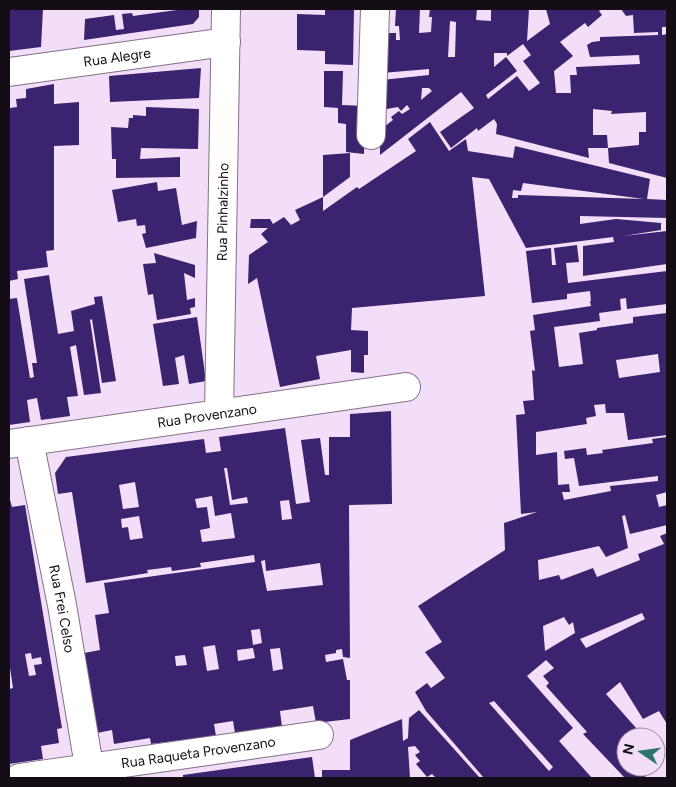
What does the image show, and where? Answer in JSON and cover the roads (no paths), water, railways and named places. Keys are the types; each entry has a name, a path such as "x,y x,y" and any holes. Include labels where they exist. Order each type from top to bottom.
{"street":[{"name":"Rua Pinhalzinho","path":"219,414 226,9"},
{"path":"371,135 375,9"},
{"name":"Rua Alegre","path":"9,72 226,42"},
{"name":"Rua Provenzano","path":"19,442 406,386"},
{"name":"Rua Frei Celso","path":"19,442 62,605 90,773"},
{"name":"Rua Raqueta Provenzano","path":"18,778 90,773 319,735"}]}
